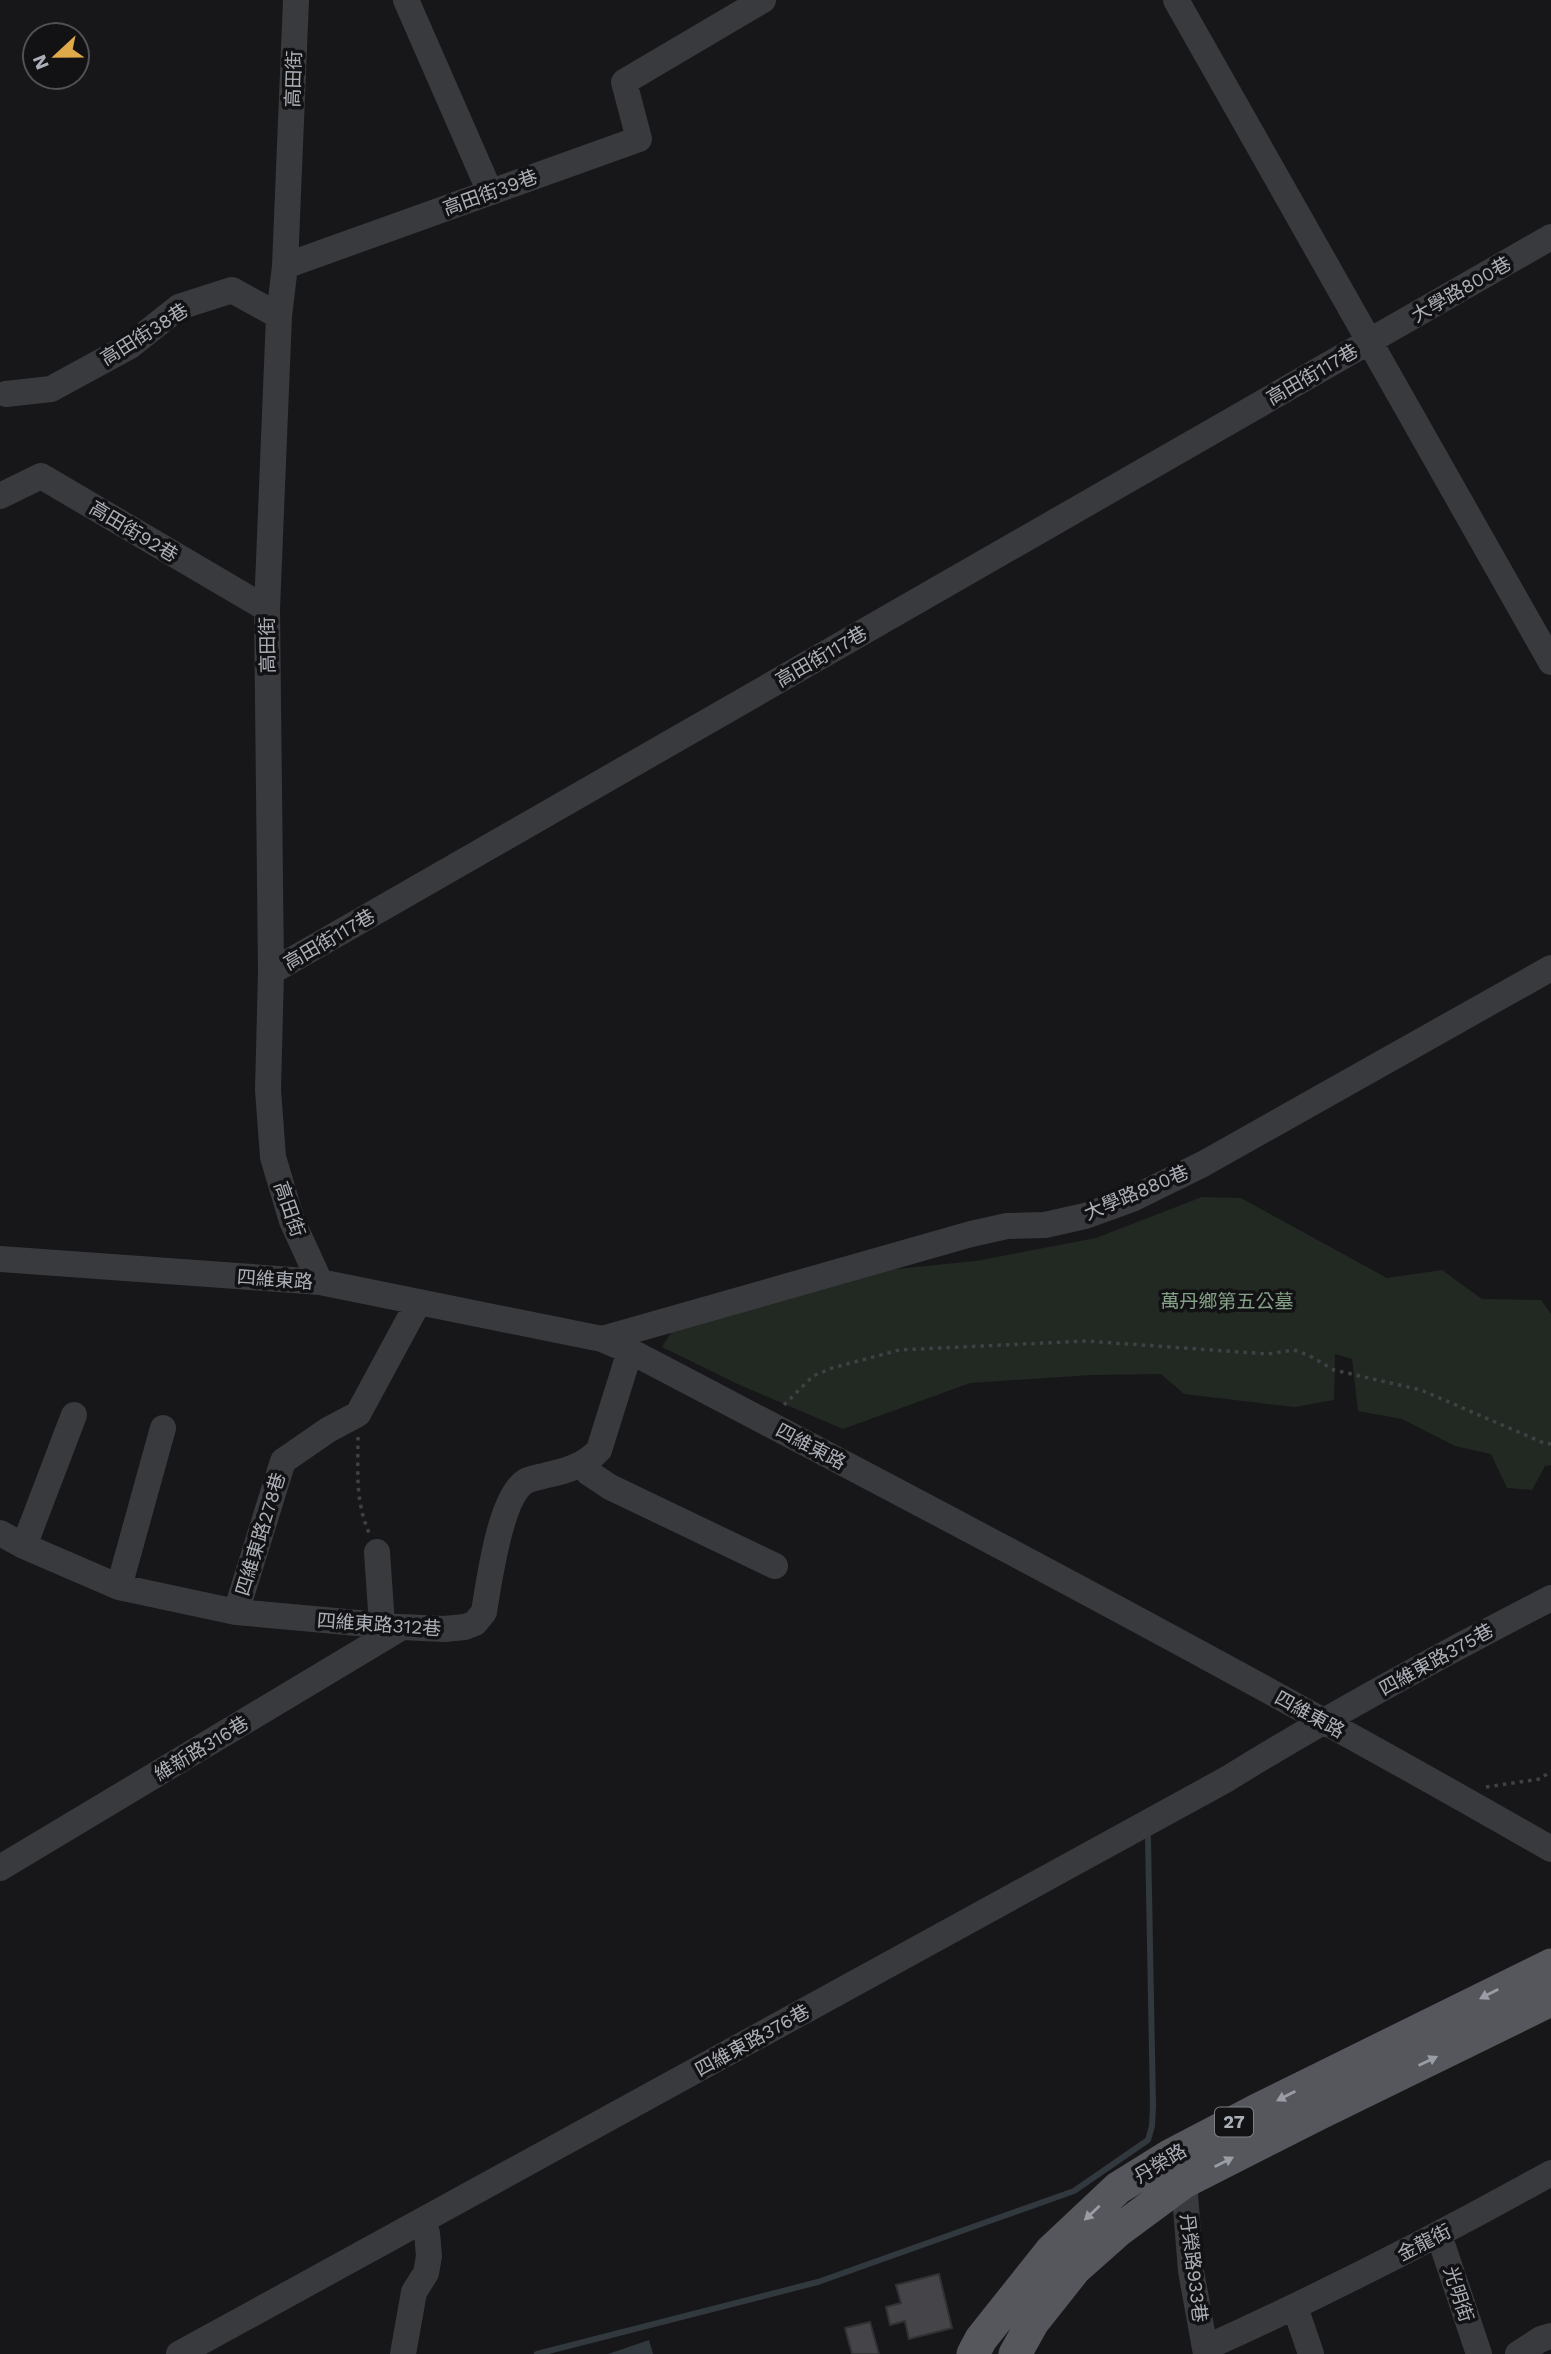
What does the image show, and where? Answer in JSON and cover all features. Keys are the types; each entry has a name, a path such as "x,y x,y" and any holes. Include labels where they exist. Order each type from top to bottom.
{"main road":[{"name":"丹榮路","path":"973,2354 981,2339 1051,2251 1118,2188 1171,2155 1243,2117 1551,1965"},
{"name":"丹榮路","path":"1014,2354 1032,2338 1075,2269 1119,2230 1184,2182 1551,2000"}],"street":[{"name":"高田街","path":"296,0 267,609 271,972 268,1090 273,1157 292,1221 320,1282"},
{"path":"406,0 491,192"},
{"name":"高田街39巷","path":"285,266 639,139 624,82 764,0"},
{"path":"1176,0 1551,662"},
{"name":"大學路800巷","path":"1371,341 1551,237"},
{"name":"高田街38巷","path":"6,394 51,389 130,346 178,307 232,290 279,316"},
{"name":"高田街117巷","path":"271,972 1371,341"},
{"name":"高田街92巷","path":"0,496 41,476 267,609"},
{"name":"大學路880巷","path":"602,1339 971,1234 1007,1226 1045,1225 1085,1216 1132,1199 1214,1157 1551,968"},
{"name":"四維東路","path":"0,1259 320,1282 602,1339 630,1351 981,1535 1452,1792 1551,1849"},
{"path":"358,1414 418,1303"},
{"path":"630,1351 599,1450 581,1464 610,1487 775,1566"},
{"name":"四維東路278巷","path":"236,1612 283,1461 328,1430 358,1414"},
{"path":"24,1546 74,1415"},
{"path":"119,1587 163,1428"},
{"name":"四維東路312巷","path":"0,1533 119,1587 236,1612 392,1626 465,1628 475,1623 484,1612 503,1519 517,1489 527,1480 581,1464"},
{"path":"377,1552 392,1626"},
{"name":"四維東路375巷","path":"1322,1721 1551,1598"},
{"name":"維新路316巷","path":"0,1868 392,1626"},
{"name":"四維東路376巷","path":"179,2354 1227,1779 1322,1721"},
{"name":"金龍街","path":"1206,2351 1440,2235 1551,2173"},
{"name":"丹榮路933巷","path":"1184,2182 1191,2271 1206,2351"},
{"path":"403,2354 414,2292 426,2273 429,2256 427,2233 421,2222"},
{"name":"光明街","path":"1440,2235 1479,2354"},
{"path":"1295,2307 1311,2354"},
{"path":"1518,2354 1541,2339 1551,2336"}],"path":[{"path":"767,1423 813,1376 832,1368 900,1350 1086,1340 1268,1354 1294,1350 1308,1354 1334,1370 1421,1390 1494,1423 1551,1444"},
{"path":"358,1414 360,1512 377,1552"},
{"path":"1452,1792 1540,1779 1551,1771"}],"green space":[{"name":"萬丹鄉第五公墓","path":"1202,1197 1241,1198 1387,1278 1442,1270 1482,1299 1541,1300 1551,1314 1551,1465 1545,1466 1532,1490 1507,1488 1491,1454 1455,1446 1402,1419 1358,1411 1352,1359 1335,1354 1334,1400 1294,1407 1184,1394 1161,1374 1091,1375 970,1383 843,1429 742,1386 662,1347 674,1328 857,1273 976,1261 1096,1238"}],"shaded area":[{"path":"649,2340 653,2354 608,2354"}],"building":[{"path":"939,2274 952,2328 909,2339 905,2321 890,2325 886,2307 901,2303 896,2285"},
{"path":"870,2322 879,2354 852,2354 845,2328"}],"waterway":[{"path":"537,2354 818,2282 1074,2191 1148,2140 1153,2106 1148,1838"}]}
